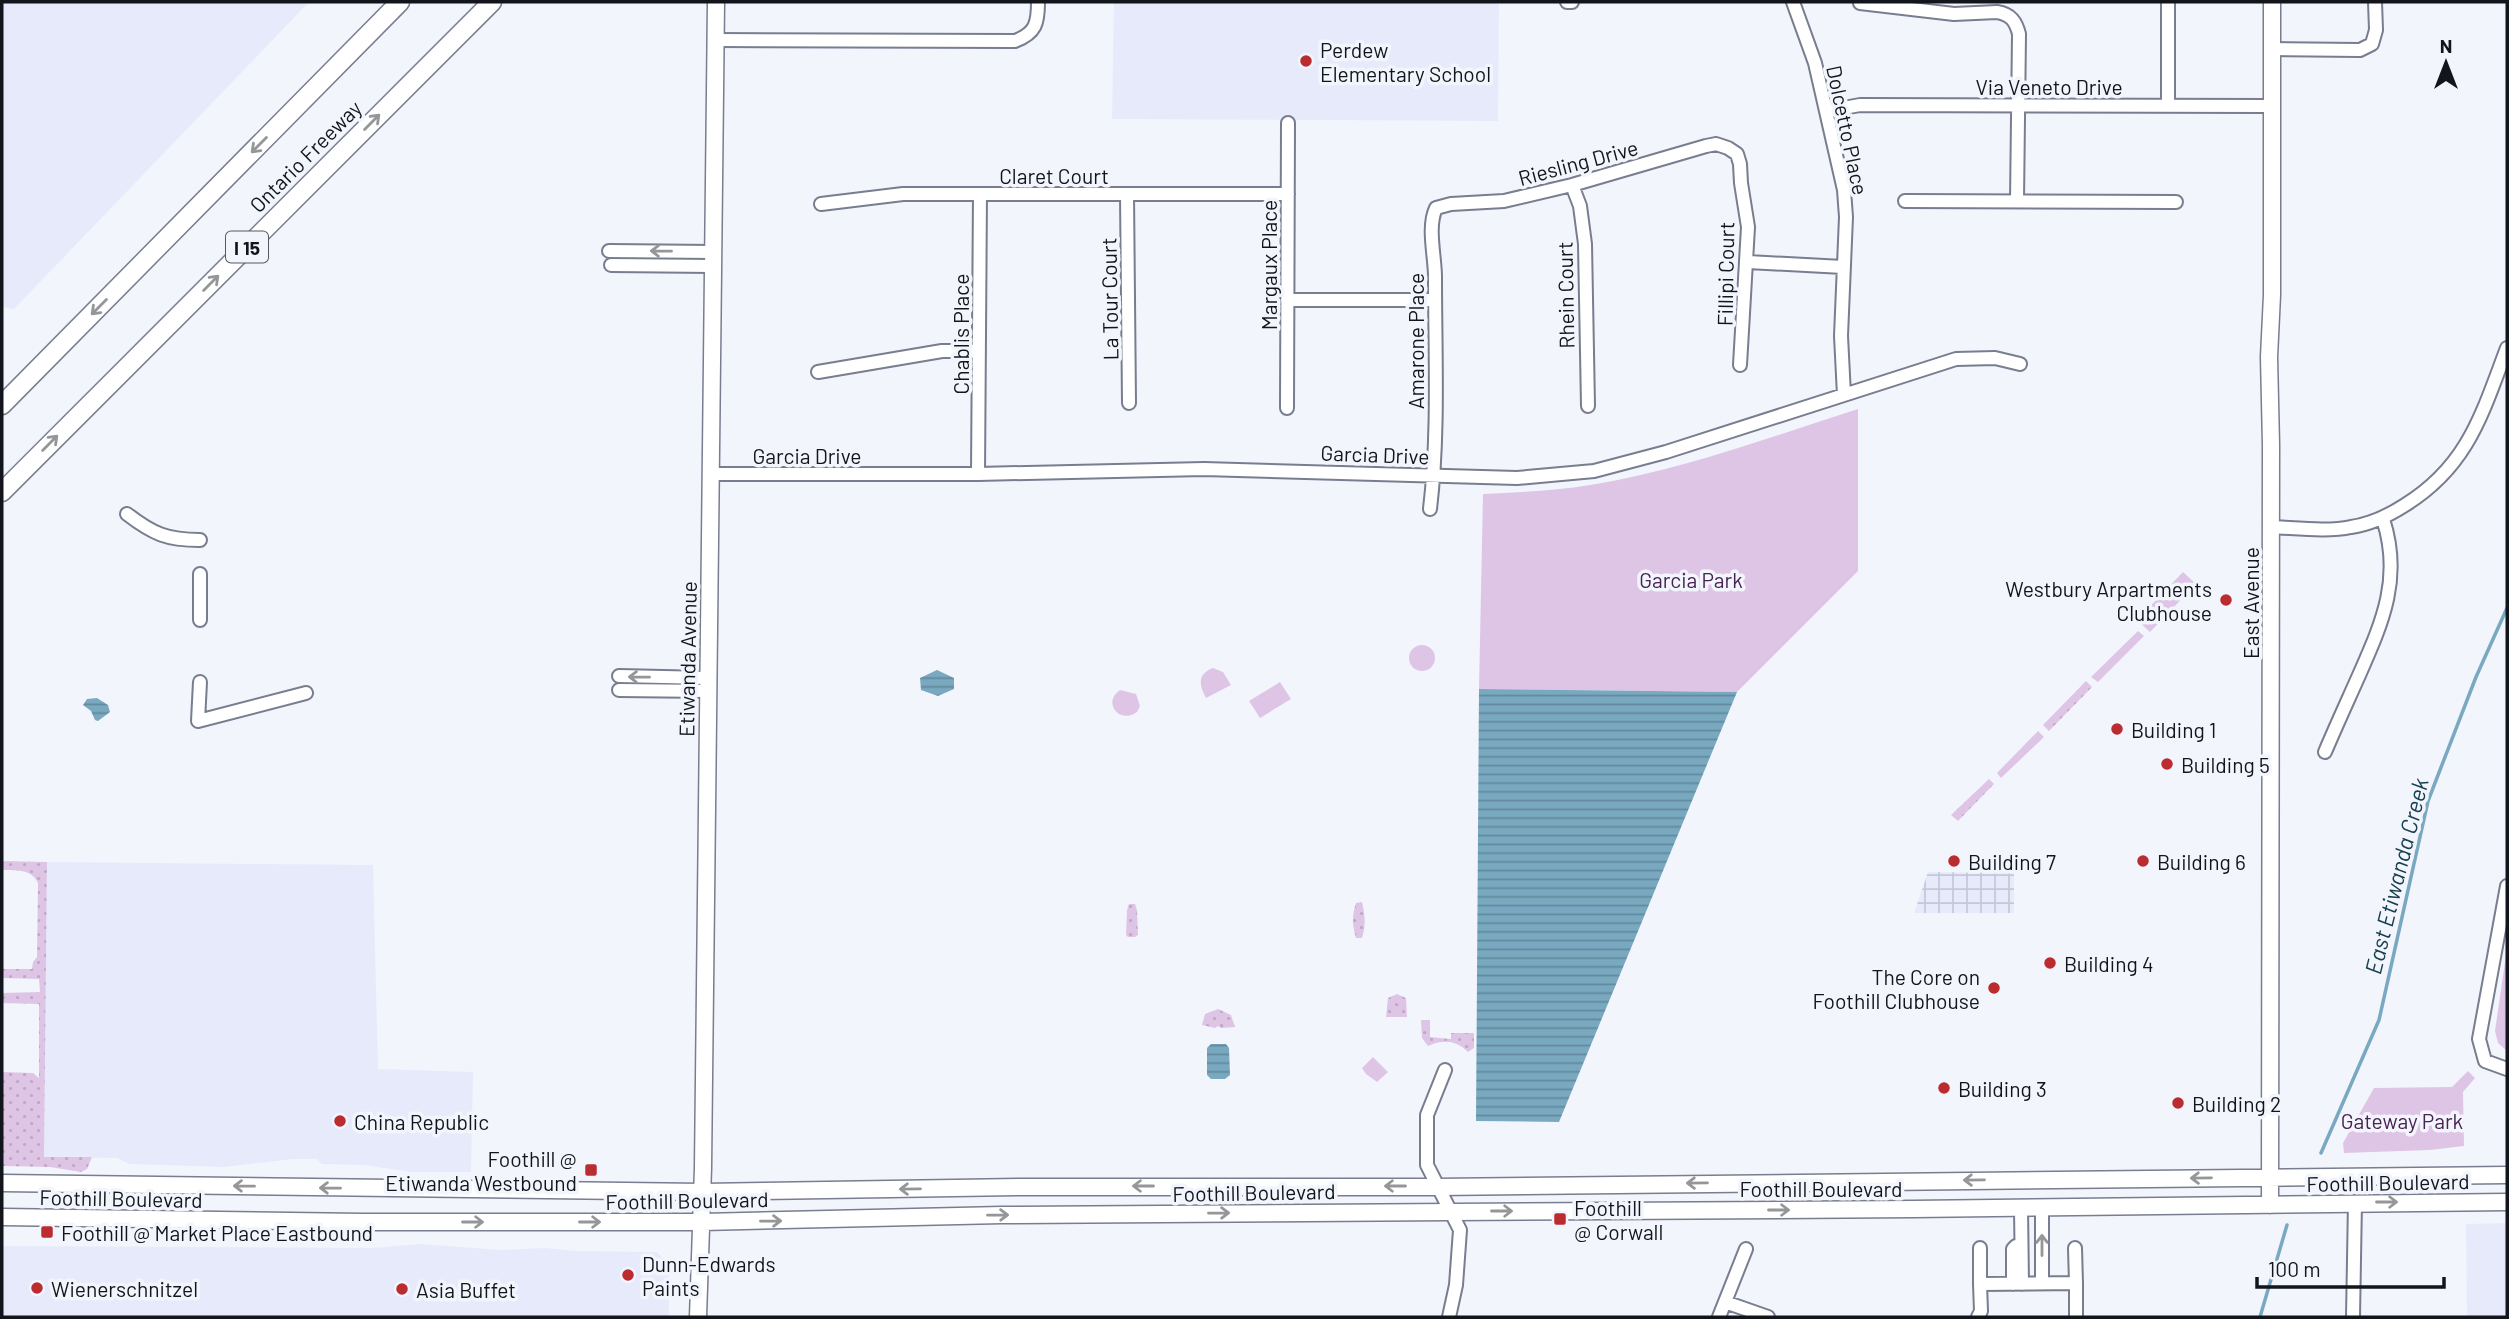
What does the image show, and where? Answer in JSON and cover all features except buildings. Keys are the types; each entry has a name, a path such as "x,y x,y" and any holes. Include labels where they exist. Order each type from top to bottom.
{"highway":[{"name":"Ontario Freeway","path":"2,405 400,2"},
{"name":"Ontario Freeway","path":"2,492 492,2"}],"main road":[{"name":"Etiwanda Avenue","path":"698,1317 703,1222 716,2"},
{"name":"East Avenue","path":"2270,1205 2269,357 2272,281 2272,2"},
{"name":"Foothill Boulevard","path":"2,1183 703,1192 2507,1175"},
{"name":"Foothill Boulevard","path":"2,1217 363,1222 703,1222 1002,1215 2507,1202"}],"street":[{"path":"716,40 1015,41 1028,36 1034,27 1038,2"},
{"name":"Dolcetto Place","path":"1793,2 1815,64 1844,190 1846,217 1841,336 1844,395"},
{"path":"2168,2 2168,105"},
{"path":"2272,49 2360,50 2372,44 2376,30 2375,2"},
{"path":"1860,3 1939,13 1997,12 2014,20 2019,34 2017,201"},
{"name":"Via Veneto Drive","path":"1827,111 1860,105 2272,106"},
{"name":"Margaux Place","path":"1287,408 1288,123"},
{"name":"Riesling Drive","path":"1436,208 1504,201 1572,186 1706,146 1716,144 1728,148"},
{"name":"Fillipi Court","path":"1728,148 1737,154 1741,164 1748,227 1741,365"},
{"name":"Rhein Court","path":"1572,186 1580,206 1585,244 1588,406"},
{"name":"Claret Court","path":"821,204 903,194 1288,194"},
{"name":"Chablis Place","path":"978,474 980,194"},
{"name":"La Tour Court","path":"1127,194 1129,403"},
{"path":"1905,201 2176,202"},
{"name":"Amarone Place","path":"1430,509 1434,475 1435,300 1435,252 1431,219 1436,208"},
{"path":"609,251 714,259"},
{"path":"611,265 714,259"},
{"path":"1748,262 1843,267"},
{"path":"1287,300 1435,300"},
{"path":"2271,527 2349,528 2383,519 2426,492 2455,463 2480,418 2507,348"},
{"path":"818,372 942,351 979,351"},
{"name":"Garcia Drive","path":"711,474 978,474 1204,469 1517,478 1594,471 1666,452 1956,359 1995,358 2020,364"},
{"path":"128,514 149,531 165,537 200,540"},
{"path":"2325,752 2388,606 2392,573 2390,543 2383,519"},
{"path":"200,574 200,620"},
{"path":"619,676 708,685"},
{"path":"200,682 198,721 306,692"},
{"path":"619,690 708,685"},
{"path":"2507,886 2479,1039 2485,1061 2507,1069"},
{"path":"1445,1070 1427,1115 1427,1165 1460,1234 1456,1285 1449,1317"},
{"path":"2353,1317 2355,1202"},
{"path":"2018,1284 2022,1241 2021,1208"},
{"path":"2042,1208 2042,1283"},
{"path":"1978,1317 1981,1311 1980,1248"},
{"path":"2075,1248 2076,1317"},
{"path":"1719,1317 1746,1249"},
{"path":"1980,1284 2076,1283"},
{"path":"1725,1302 1768,1317"}],"shaded area":[{"path":"2,2 309,2 14,309 2,307"},
{"name":"Perdew Elementary School","path":"1114,2 1499,2 1498,121 1112,119"},
{"path":"47,862 373,865 378,1069 473,1072 471,1172 412,1172 364,1165 322,1164 317,1159 224,1167 129,1164 117,1158 44,1157"},
{"path":"1928,872 2014,873 2014,913 1914,913"},
{"path":"2507,1223 2507,1317 2467,1317 2466,1224"},
{"path":"421,1244 501,1250 546,1248 657,1252 669,1265 669,1317 2,1317 2,1246 372,1248"}],"green space":[{"name":"Garcia Park","path":"1858,409 1858,571 1737,692 1479,689 1483,494 1564,489 1624,479 1726,452"},
{"path":"2183,572 2196,584 2150,632 2137,620"},
{"path":"2138,631 2144,636 2098,682 2091,677"},
{"path":"1422,645 1431,649 1435,658 1431,667 1422,671 1413,667 1409,658 1413,649"},
{"path":"1213,668 1223,672 1231,685 1206,698 1201,680 1204,673"},
{"path":"2086,681 2092,687 2049,731 2043,725"},
{"path":"1280,682 1291,699 1260,718 1249,701"},
{"path":"1120,690 1136,694 1140,706 1137,712 1124,716 1115,710 1113,700"},
{"path":"2038,731 2044,737 2001,778 1997,773"},
{"path":"1989,779 1994,784 1958,821 1951,815"},
{"path":"2,861 47,862 44,1157 92,1157 87,1169 81,1172 50,1167 2,1166 2,1072 33,1073 39,1078 39,1004 2,1003 2,993 40,992 39,979 2,978 2,969 32,969 37,957 38,883 27,873 2,870"},
{"path":"1362,902 1364,929 1362,938 1356,938 1354,912 1356,903"},
{"path":"1129,904 1135,904 1137,910 1138,935 1135,937 1126,935"},
{"path":"2507,948 2507,1051 2498,1043 2495,1031"},
{"path":"1397,994 1406,998 1407,1017 1386,1017 1388,998"},
{"path":"1218,1009 1231,1015 1235,1027 1215,1028 1202,1025 1205,1014"},
{"path":"1421,1020 1430,1020 1430,1037 1451,1039 1451,1033 1474,1033 1474,1048 1468,1052 1449,1042 1428,1046 1422,1038"},
{"path":"1373,1057 1388,1072 1377,1082 1362,1068"},
{"name":"Gateway Park","path":"2468,1071 2475,1078 2463,1092 2464,1146 2344,1153 2343,1143 2374,1088 2452,1087"}],"water":[{"path":"937,670 954,678 954,689 938,696 921,690 920,678"},
{"path":"1479,689 1737,692 1559,1122 1476,1121"},
{"path":"97,698 108,705 110,712 98,721 83,705 87,699"},
{"path":"1211,1044 1226,1044 1229,1048 1230,1075 1225,1079 1211,1079 1207,1075 1207,1048"}],"waterway":[{"name":"East Etiwanda Creek","path":"2321,1153 2379,1020 2428,801 2476,677 2507,608"},
{"name":"East Etiwanda Creek","path":"2260,1317 2287,1225"}],"place":[{"name":"Perdew Elementary School","path":"1306,61"},
{"name":"Westbury Arpartments Clubhouse","path":"2226,600"},
{"name":"Building 1","path":"2117,729"},
{"name":"Building 5","path":"2167,764"},
{"name":"Building 7","path":"1954,861"},
{"name":"Building 6","path":"2143,861"},
{"name":"Building 4","path":"2050,963"},
{"name":"The Core on Foothill Clubhouse","path":"1994,988"},
{"name":"Building 3","path":"1944,1088"},
{"name":"Building 2","path":"2178,1103"},
{"name":"China Republic","path":"340,1121"},
{"name":"Foothill @ Etiwanda Westbound","path":"591,1170"},
{"name":"Foothill @ Corwall","path":"1560,1219"},
{"name":"Foothill @ Market Place Eastbound","path":"47,1232"},
{"name":"Dunn-Edwards Paints","path":"628,1275"},
{"name":"Wienerschnitzel","path":"37,1288"},
{"name":"Asia Buffet","path":"402,1289"}]}
